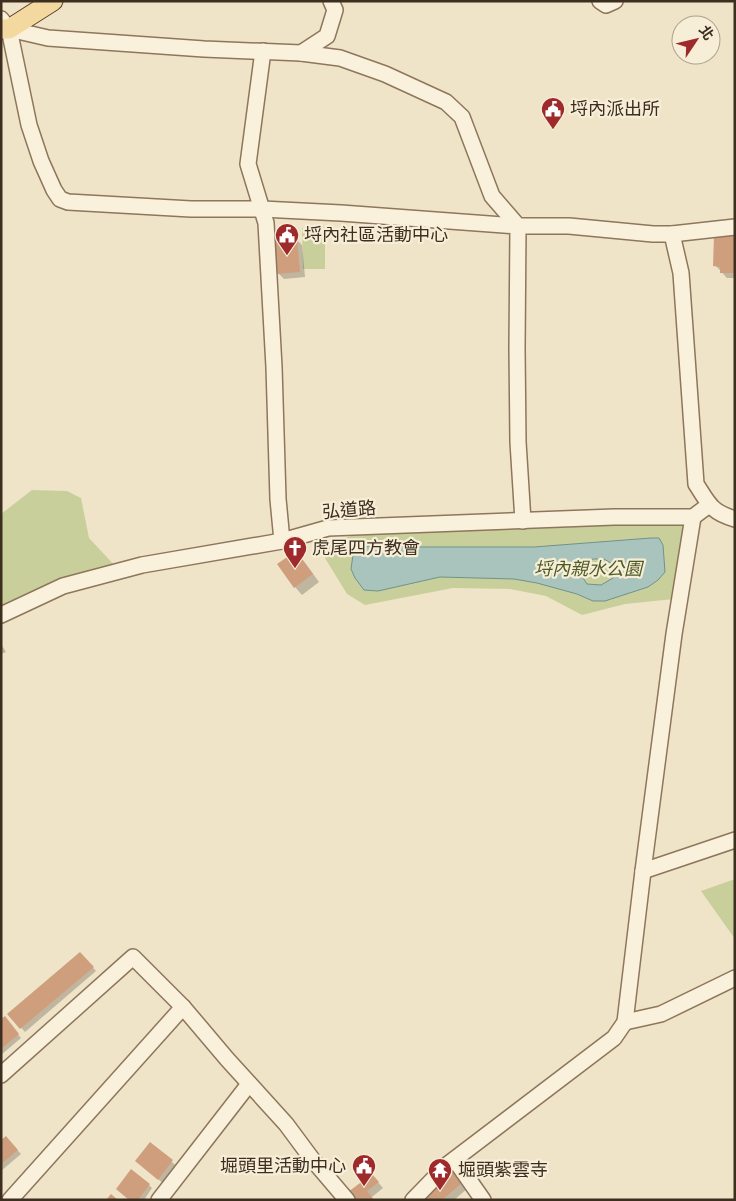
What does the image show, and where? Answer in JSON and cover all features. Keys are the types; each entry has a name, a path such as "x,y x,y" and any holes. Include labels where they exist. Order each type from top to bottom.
{"main road":[{"path":"4,26 53,1"}],"street":[{"path":"301,53 327,36 335,10 331,1"},
{"path":"600,1 606,5 615,1"},
{"path":"523,521 518,442 518,226 492,196 462,117 446,102 385,74 340,58 301,53 204,49 48,38 4,26 29,125 41,161 54,190 60,199 68,202 191,209 262,209 341,213 518,226 569,226 654,234 672,234 735,227"},
{"path":"263,51 248,164 266,223 274,358 278,500 282,541"},
{"path":"672,234 680,273 696,484 710,505 722,515 735,518"},
{"path":"413,1200 436,1175 614,1038 625,1022 674,634 692,517 710,505"},
{"name":"弘道路","path":"1,615 63,586 142,565 282,541 328,528 614,517 692,517"},
{"path":"643,871 735,840"},
{"path":"1,1075 133,957 183,1007 286,1124 312,1159 347,1200"},
{"path":"625,1022 662,1014 735,978"},
{"path":"10,1200 183,1007"},
{"path":"159,1200 249,1084"},
{"path":"455,1160 483,1200"}],"green space":[{"path":"325,227 325,269 303,269 302,228"},
{"path":"32,490 67,491 81,498 89,538 116,567 1,608 1,514"},
{"name":"埒內親水公園","path":"685,523 674,599 625,604 582,615 546,596 510,589 453,588 365,605 347,594 317,545 363,533"},
{"path":"735,879 735,939 701,891"}],"water":[{"path":"659,538 663,545 665,572 648,587 605,601 593,601 577,594 514,579 440,577 378,591 364,590 351,569 353,555 368,546 534,547","holes":["593,559 604,559 614,565 613,578 601,585 587,584 581,575 581,565"]}],"building":[{"path":"735,233 735,273 720,273 720,267 713,266 714,235"},
{"name":"埒內社區活動中心","path":"297,239 300,272 277,274 274,240"},
{"name":"虎尾四方教會","path":"296,551 313,574 294,588 277,564"},
{"path":"80,952 94,967 20,1029 7,1014"},
{"path":"5,1016 19,1034 1,1049 1,1019"},
{"path":"6,1136 18,1150 1,1164 1,1140"},
{"path":"150,1142 173,1160 158,1180 135,1161"},
{"path":"131,1169 150,1184 138,1200 129,1200 116,1189"},
{"name":"堀頭紫雲寺","path":"452,1169 463,1182 442,1200 417,1200"},
{"name":"堀頭里活動中心","path":"372,1174 379,1182 367,1191 374,1200 354,1200 348,1192"},
{"path":"111,1194 118,1200 106,1200"}],"place":[{"name":"埒內派出所","path":"553,130"},
{"name":"埒內社區活動中心","path":"287,256"},
{"name":"虎尾四方教會","path":"295,569"},
{"name":"堀頭里活動中心","path":"364,1187"},
{"name":"堀頭紫雲寺","path":"440,1191"}]}
